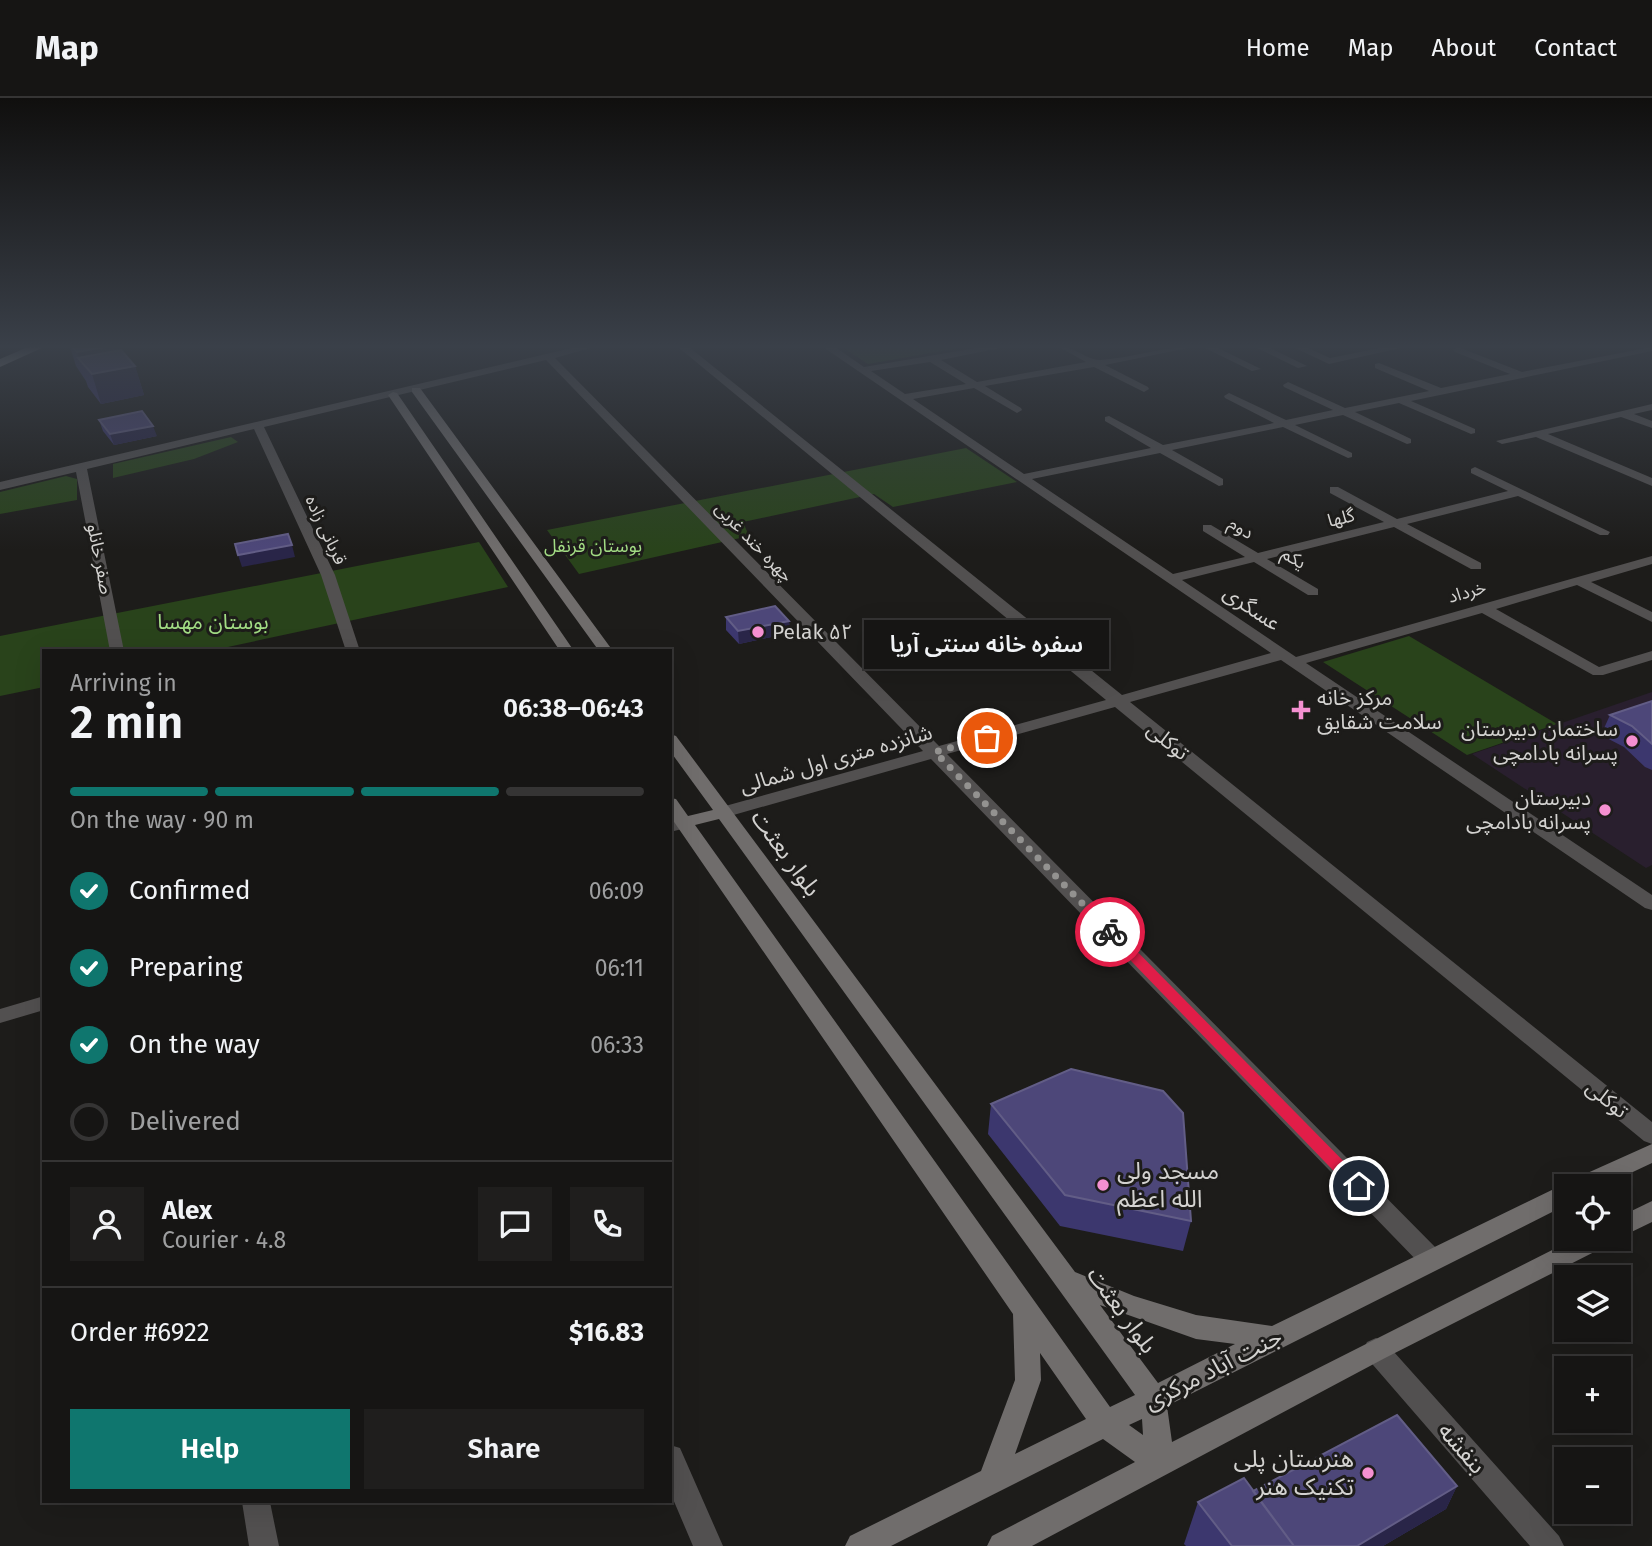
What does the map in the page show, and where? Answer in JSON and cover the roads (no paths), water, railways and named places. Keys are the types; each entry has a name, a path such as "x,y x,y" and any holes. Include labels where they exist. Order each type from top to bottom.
{"street":[{"path":"0,486 308,415"},
{"path":"406,415 566,649"},
{"path":"434,415 605,649"},
{"name":"چهره خند غربی","path":"604,415 1431,1259"},
{"name":"توکلی","path":"766,415 1652,1135"},
{"name":"عسگری","path":"927,415 1652,904"},
{"path":"1266,415 1348,455"},
{"path":"1021,478 1331,415"},
{"path":"1350,415 1407,441"},
{"path":"1434,415 1471,431"},
{"path":"1502,441 1619,415"},
{"path":"1624,415 1652,425"},
{"path":"1109,419 1219,482"},
{"name":"قربانی زاده","path":"258,426 328,575 352,649"},
{"path":"1537,433 1652,482"},
{"name":"صفر خانلو","path":"81,467 117,649"},
{"path":"1475,471 1604,532"},
{"path":"1334,490 1476,566"},
{"name":"گلها","path":"1171,579 1520,492"},
{"name":"دوم","path":"1207,528 1256,558"},
{"name":"یکم","path":"1256,558 1313,592"},
{"name":"خرداد","path":"1288,658 1484,608 1652,560"},
{"path":"1579,581 1652,618"},
{"path":"1484,608 1598,672 1652,655"},
{"name":"شانزده متری اول شمالی","path":"724,812 1118,701 1288,658"},
{"name":"بلوار بعثت","path":"672,742 1153,1398 1160,1463"},
{"path":"724,812 677,825 1105,1425 1160,1463"},
{"path":"0,1016 42,1004"},
{"path":"1607,1174 1652,1153"},
{"name":"جنت آباد مرکزی","path":"860,1546 1105,1425 1272,1338 1554,1200"},
{"path":"1631,1222 1652,1211"},
{"path":"1002,1546 1376,1349 1573,1251"},
{"path":"1067,1280 1129,1306 1196,1327 1272,1338"},
{"path":"991,1482 1028,1380 1026,1311"},
{"name":"بنفشه","path":"1376,1349 1549,1546"},
{"path":"672,1463 708,1546"},
{"path":"256,1503 264,1546"}],"place":[{"name":"Pelak ۵۲","path":"758,632"},
{"name":"مرکز خانه سلامت شقایق","path":"1301,710"},
{"name":"سفره خانه سنتی آریا","path":"987,738"},
{"name":"ساختمان دبیرستان پسرانه بادامچی","path":"1632,741"},
{"name":"دبیرستان پسرانه بادامچی","path":"1605,810"},
{"name":"مسجد ولی الله اعظم","path":"1103,1185"},
{"name":"هنرستان پلی تکنیک هنر","path":"1368,1473"}],"park label":[{"name":"بوستان قرنفل","path":"593,546"},
{"name":"بوستان مهسا","path":"213,622"}]}
